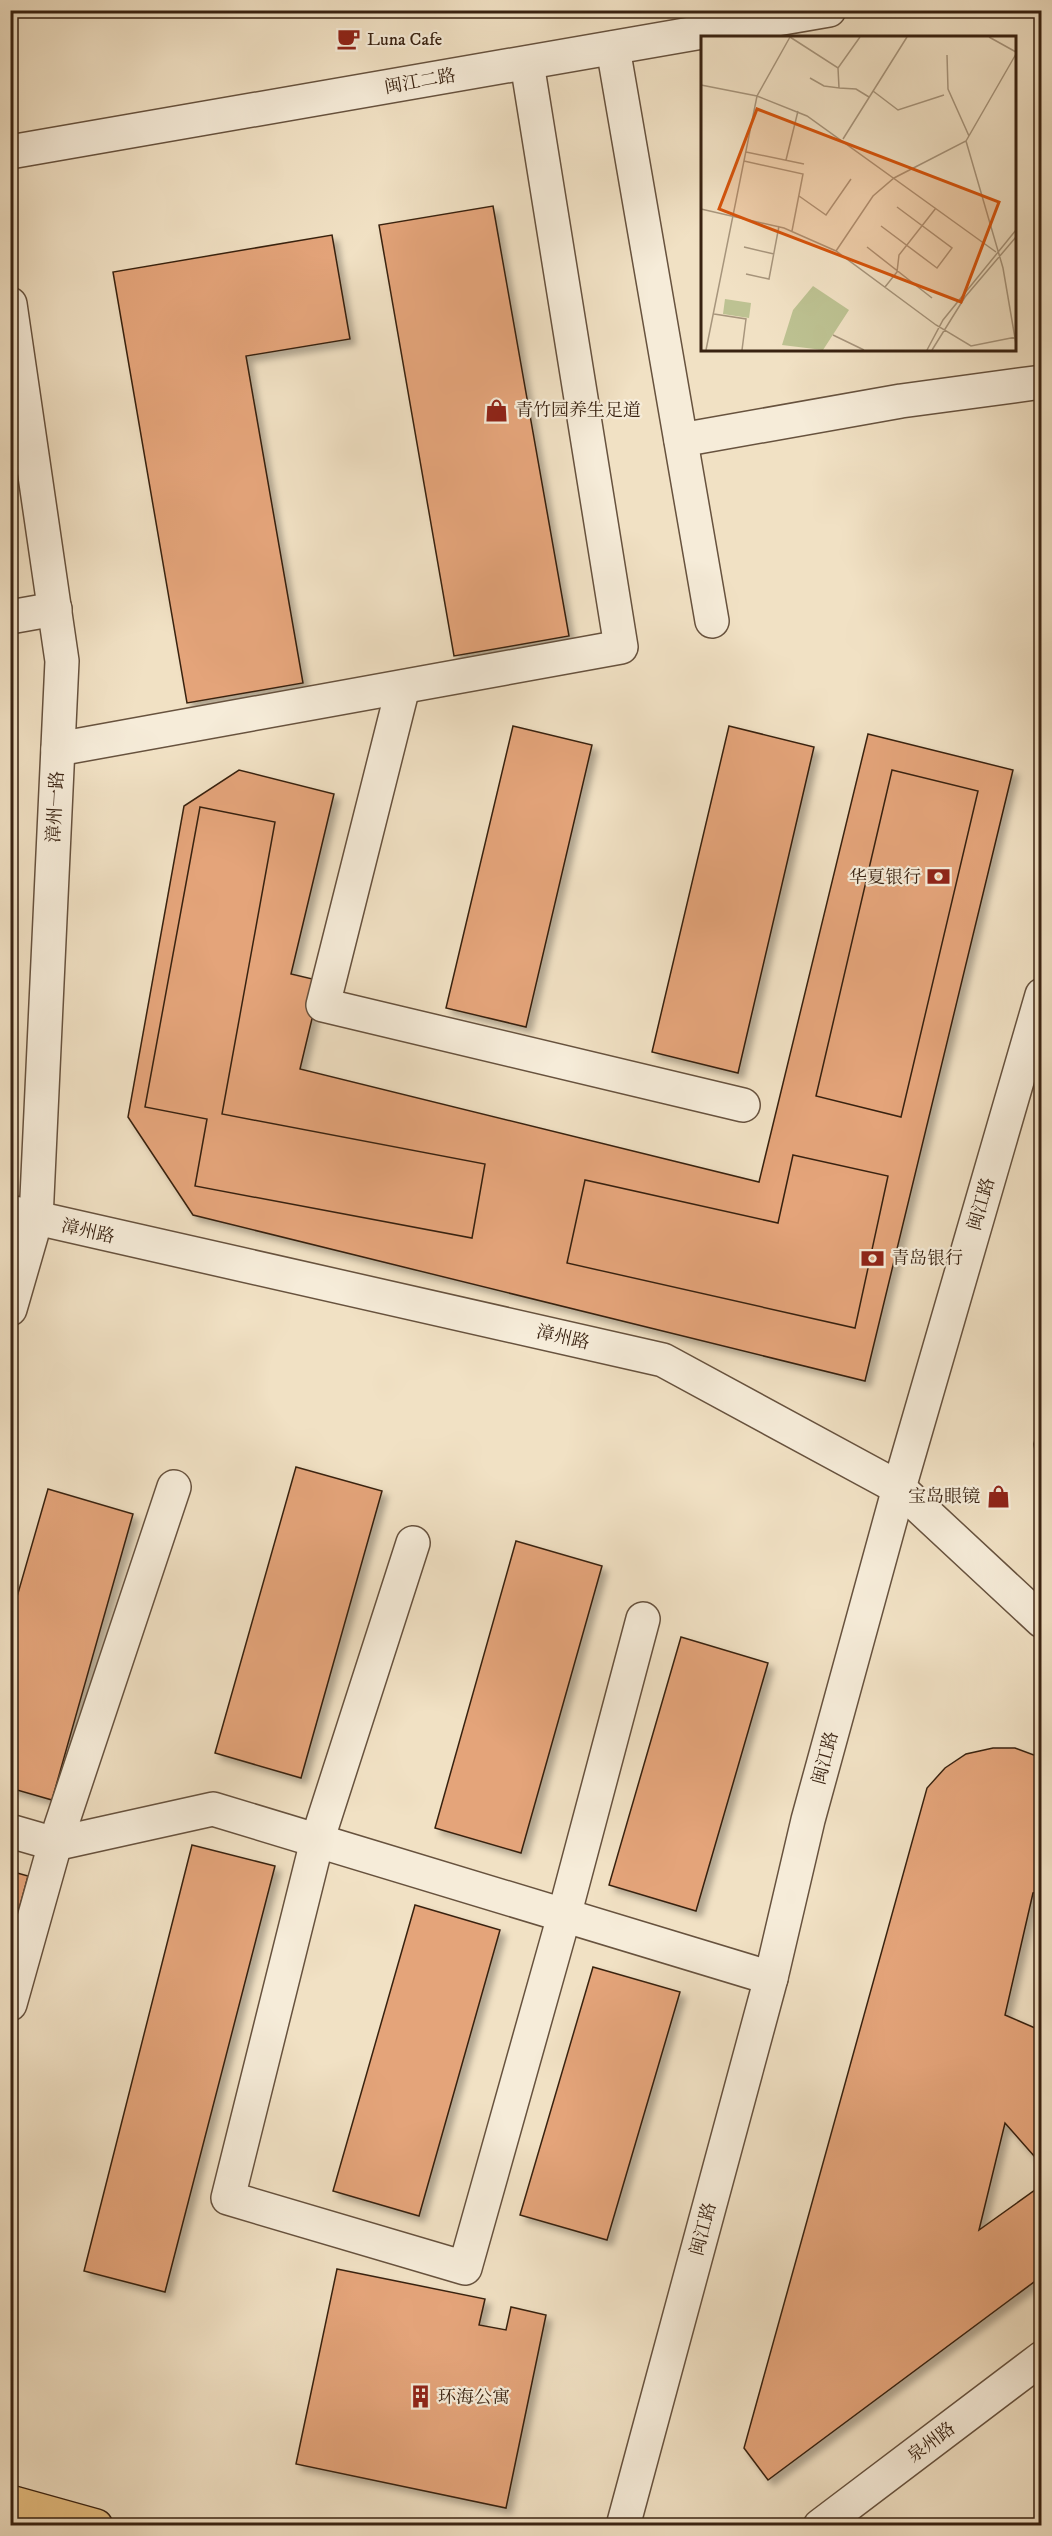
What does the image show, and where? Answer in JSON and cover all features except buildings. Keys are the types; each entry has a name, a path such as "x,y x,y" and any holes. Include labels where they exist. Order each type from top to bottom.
{"main road":[{"path":"10,2502 96,2526"}],"street":[{"name":"闽江二路","path":"10,152 829,10"},
{"path":"613,48 712,621"},
{"path":"58,749 621,647 527,63"},
{"name":"漳州一路","path":"10,304 62,660 58,749 23,1216 10,1310"},
{"path":"681,440 901,401 1041,382"},
{"path":"10,617 55,609"},
{"path":"403,687 323,1005 743,1105"},
{"name":"闽江路","path":"623,2526 771,1978 808,1820 899,1488 1041,995"},
{"name":"漳州路","path":"23,1216 663,1360 899,1488 1041,1621"},
{"path":"10,2004 55,1844 174,1487"},
{"path":"412,1543 317,1840 228,2198 465,2268 564,1916 643,1619"},
{"path":"10,1831 55,1844 213,1809 771,1978"},
{"name":"泉州路","path":"820,2526 1041,2358"}],"place":[{"name":"Luna Cafe","path":"349,39"},
{"name":"青竹园养生足道","path":"497,410"},
{"name":"华夏银行","path":"939,877"},
{"name":"青岛银行","path":"873,1258"},
{"name":"宝岛眼镜","path":"998,1496"},
{"name":"环海公寓","path":"420,2397"}]}
